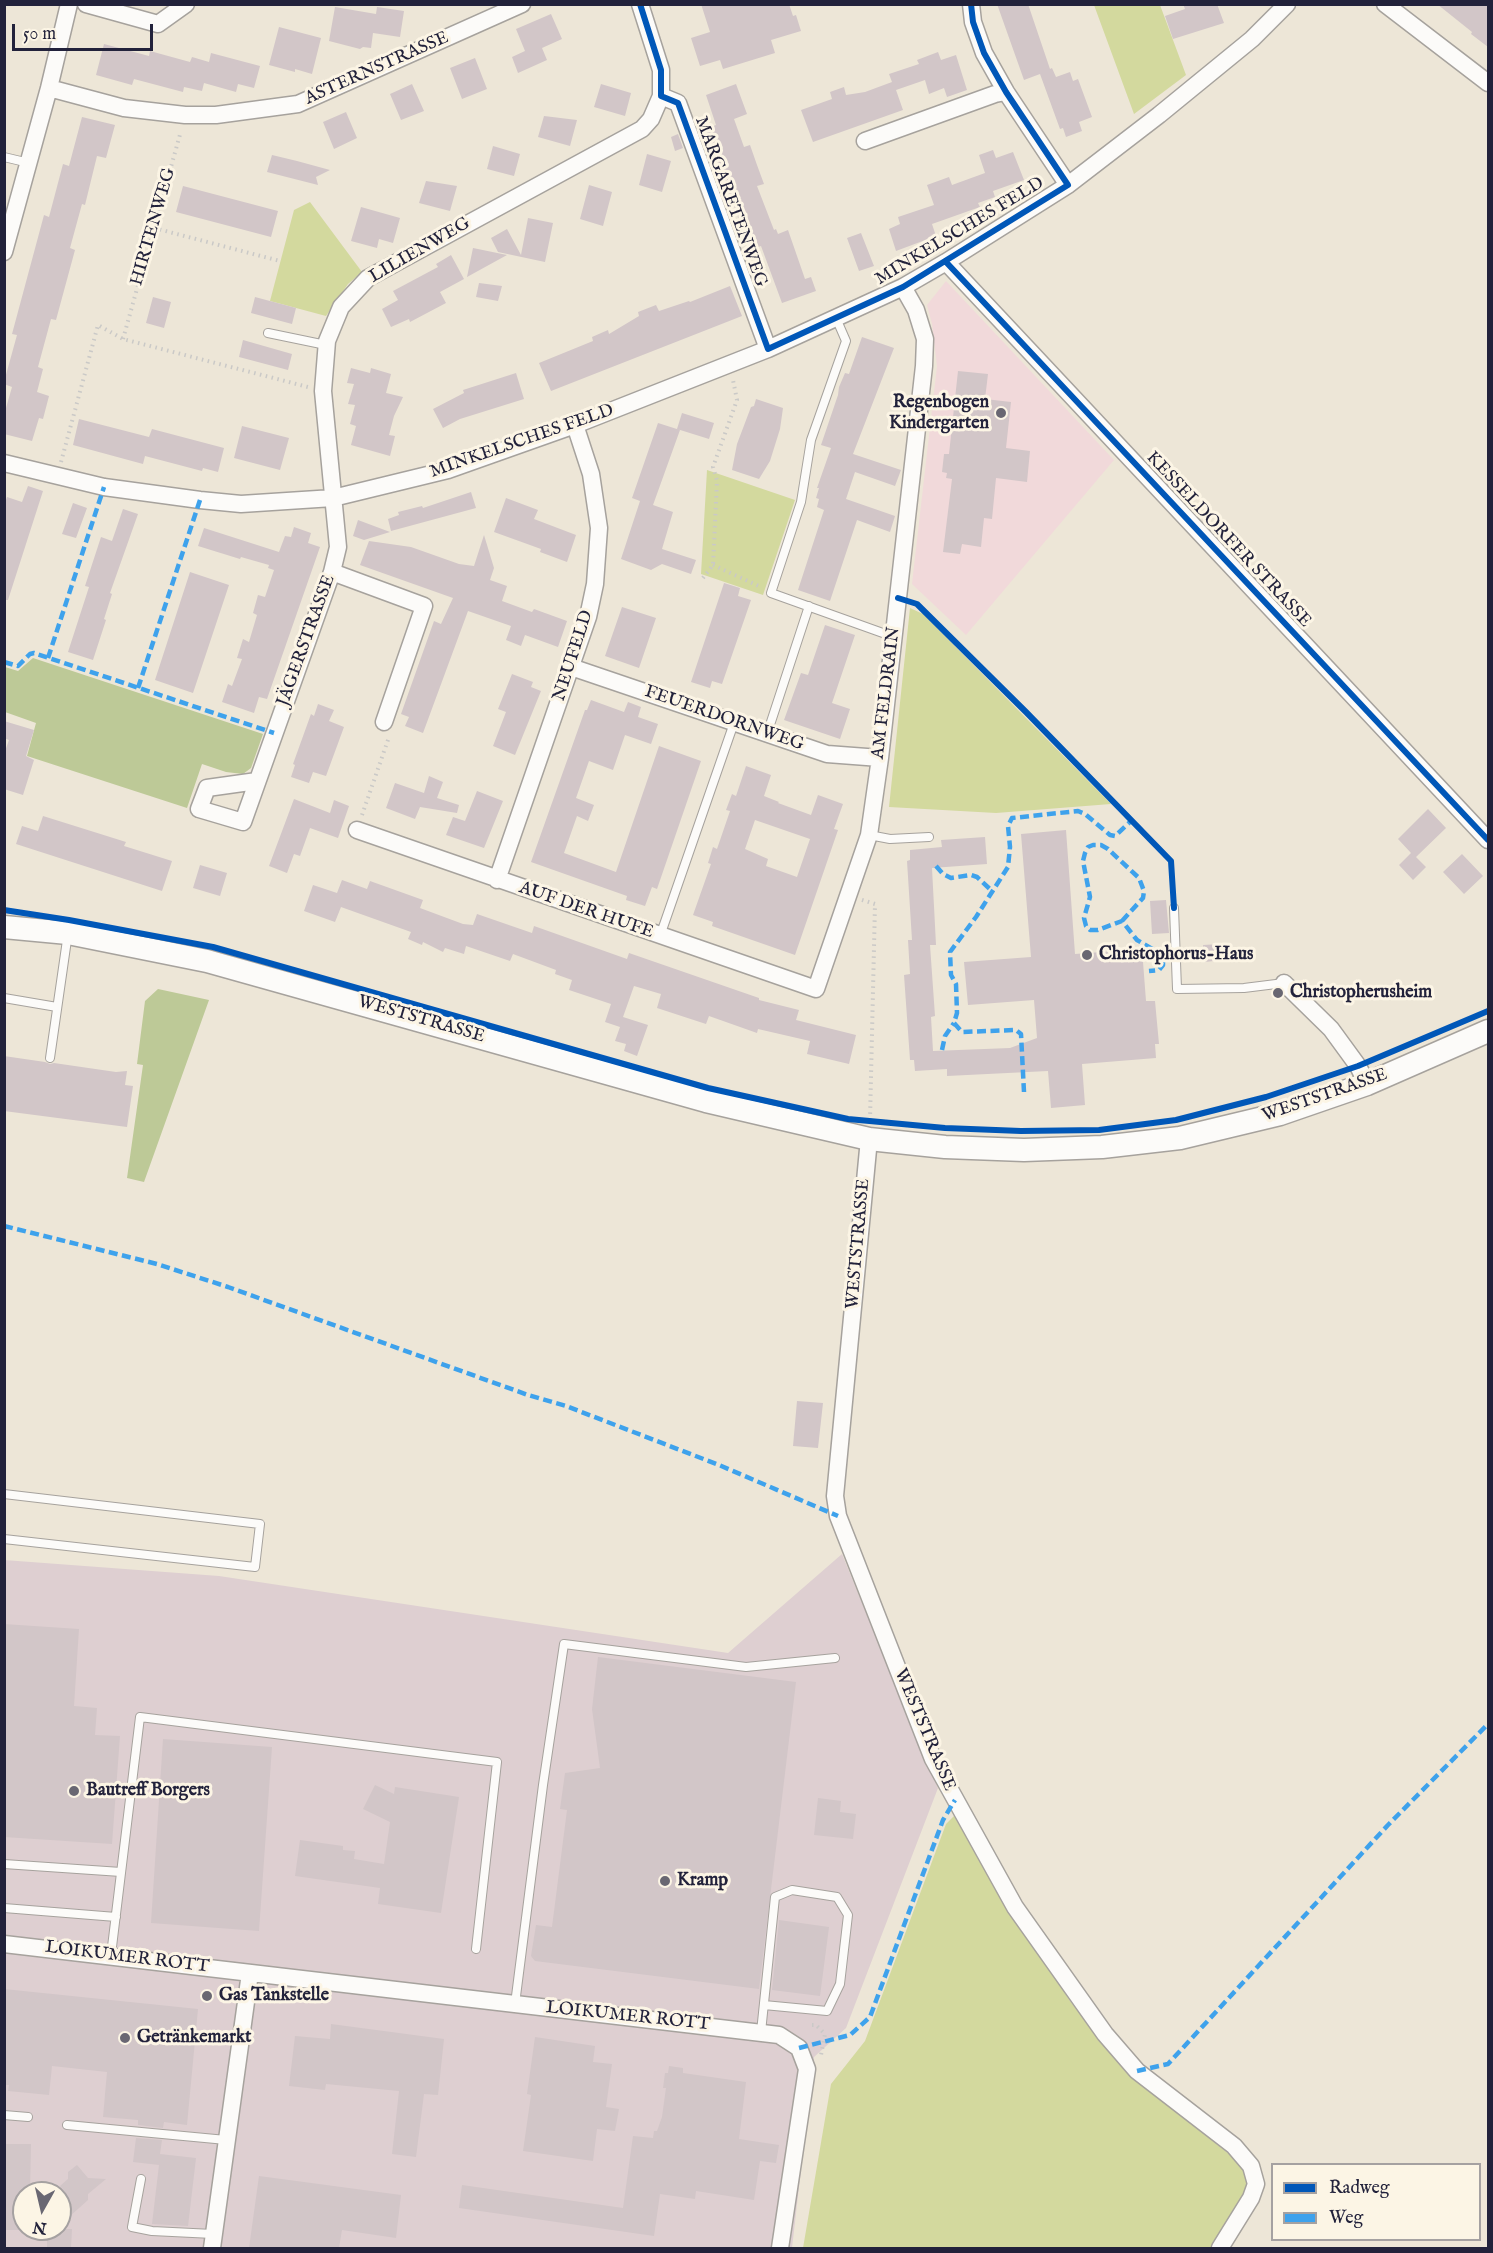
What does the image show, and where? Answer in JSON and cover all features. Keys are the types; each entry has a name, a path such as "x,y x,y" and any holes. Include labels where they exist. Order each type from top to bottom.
{"main road":[{"name":"WESTSTRASSE","path":"4,927 68,933 207,961 705,1101 869,1139 945,1147 1024,1150 1102,1147 1180,1138 1280,1114 1367,1084 1488,1031"}],"street":[{"path":"4,252 49,88 69,4"},
{"path":"86,4 158,24 186,4"},
{"name":"ASTERNSTRASSE","path":"49,88 124,108 185,115 216,115 298,104 522,4"},
{"path":"640,4 659,63 661,96"},
{"path":"971,4 984,53 1006,92 1068,185"},
{"name":"MINKELSCHES FELD","path":"4,463 104,487 231,503 333,498 448,470 575,425 768,349 903,287 946,262 1068,185 1252,39 1287,4"},
{"path":"1384,4 1488,83"},
{"path":"865,141 1006,92"},
{"name":"LILIENWEG","path":"333,498 324,391 326,345 341,307 368,278 642,129 651,119 661,96"},
{"name":"MARGARETENWEG","path":"661,96 678,103 768,349"},
{"name":"KESSELDORFER STRASSE","path":"946,262 1488,840"},
{"name":"AM FELDRAIN","path":"816,989 869,835 880,758 924,366 925,339 916,310 903,287"},
{"name":"NEUFELD","path":"497,880 588,617 595,584 599,528 591,474 575,425"},
{"name":"JÄGERSTRASSE","path":"257,781 332,572 338,547 333,498"},
{"path":"332,572 424,606 384,722"},
{"name":"FEUERDORNWEG","path":"571,667 827,754 880,758"},
{"name":"AUF DER HUFE","path":"357,830 816,989"},
{"path":"1284,983 1331,1029 1358,1066 1367,1084"},
{"name":"WESTSTRASSE","path":"869,1139 835,1496 838,1516 933,1760 1015,1907 1105,2034 1137,2071 1234,2146 1251,2166 1256,2184 1251,2198 1220,2248"},
{"name":"LOIKUMER ROTT","path":"4,1944 779,2035 799,2048 807,2069 780,2248"},
{"path":"213,2241 250,1973"}],"lane":[{"path":"4,156 29,163"},
{"path":"836,318 846,341 811,440 801,502 771,593 894,636"},
{"path":"268,333 326,345"},
{"path":"766,734 809,606"},
{"path":"660,936 734,723"},
{"path":"869,835 890,839 928,837"},
{"path":"1174,908 1177,989 1244,988 1284,983"},
{"path":"50,1058 68,933"},
{"path":"4,998 57,1007"},
{"path":"4,1494 260,1524 255,1567 4,1539"},
{"path":"514,2005 564,1644 746,1667 835,1658"},
{"path":"111,1955 140,1718 497,1762 476,1949"},
{"path":"4,1864 121,1872"},
{"path":"761,2032 775,1898 792,1890 837,1897 848,1915 840,1984 827,2011 764,2005"},
{"path":"4,1908 116,1917"},
{"path":"4,2115 28,2118"},
{"path":"67,2125 226,2140"},
{"path":"141,2179 132,2227 213,2241"}],"path":[{"path":"154,228 280,261"},
{"path":"57,477 98,325 123,339 324,391"},
{"path":"703,578 713,565 717,481 713,467 737,400 728,365"},
{"path":"713,565 771,593"},
{"path":"357,830 391,732 384,722"},
{"path":"849,897 875,904 869,1139"}],"shaded area":[{"name":"Regenbogen Kindergarten","path":"946,281 1114,460 966,635 912,584 937,366 932,324 927,305"},
{"path":"842,1554 938,1788 846,2028 814,2057 792,2248 5,2248 4,1560 219,1576 728,1653"}],"green space":[{"path":"1094,5 1160,5 1186,75 1134,114"},
{"path":"310,202 362,272 348,284 326,316 270,301 294,210"},
{"path":"707,470 795,500 763,595 701,574"},
{"path":"910,608 923,614 1111,804 996,813 889,807"},
{"path":"33,658 263,734 251,768 243,774 226,772 202,764 187,808 27,756 36,723 5,712 5,667 18,671"},
{"path":"158,989 209,1000 144,1182 127,1178 143,1065 137,1064 145,1001"},
{"path":"954,1816 1070,2001 1125,2071 1244,2166 1249,2182 1245,2199 1214,2248 803,2248 831,2084 865,2041 946,1824"}],"building":[{"path":"701,4 789,4 793,16 796,15 801,31 771,40 775,53 723,69 720,60 700,66 691,38 710,32"},
{"path":"997,4 1028,4 1050,69 1052,68 1056,77 1070,72 1073,81 1078,79 1092,117 1079,122 1082,131 1066,137 1063,128 1060,129 1040,74 1024,80"},
{"path":"1183,4 1217,4 1224,23 1173,39 1165,16 1185,9"},
{"path":"1437,4 1488,4 1488,47 1471,34 1472,32"},
{"path":"335,7 376,14 377,7 404,11 400,37 373,33 371,48 360,49 329,41"},
{"path":"551,14 562,39 542,48 547,60 518,73 512,57 525,51 516,29"},
{"path":"279,27 321,38 312,74 269,65"},
{"path":"104,44 149,56 150,51 190,62 192,57 209,62 211,53 260,66 254,88 238,84 236,92 204,83 202,91 184,87 183,92 134,79 132,85 96,75"},
{"path":"938,52 941,60 956,55 967,90 947,97 944,88 929,94 925,80 896,90 903,110 813,142 801,110 832,99 830,92 844,87 846,95 865,92 892,82 889,74 919,64 917,60"},
{"path":"475,58 487,89 462,99 450,68"},
{"path":"412,84 424,111 401,120 390,94"},
{"path":"601,84 631,93 625,116 594,107"},
{"path":"736,84 747,114 734,119 744,147 750,145 764,184 757,186 774,230 776,229 778,234 788,230 805,279 811,277 816,291 782,303 761,246 750,250 717,159 703,130 716,125 706,95"},
{"path":"346,112 357,138 334,149 323,122"},
{"path":"544,116 577,120 570,146 538,137"},
{"path":"82,117 115,125 106,158 97,156 85,205 82,204 70,248 75,250 56,320 51,319 38,367 43,369 37,392 49,396 43,419 39,418 32,441 4,434 4,415 12,387 4,382 17,335 12,334 44,215 49,217 63,164 69,166"},
{"path":"678,134 683,148 675,151 671,137"},
{"path":"493,146 520,154 514,176 487,169"},
{"path":"993,150 996,158 1013,152 1024,180 993,191 995,197 978,203 980,207 932,224 936,236 896,251 889,229 900,224 898,217 934,205 927,185 949,177 952,185 985,173 979,155"},
{"path":"647,154 671,161 662,192 639,185"},
{"path":"272,155 330,170 316,177 318,185 267,172"},
{"path":"426,181 457,186 450,211 419,203"},
{"path":"589,185 612,192 603,226 580,219"},
{"path":"183,186 278,211 271,237 176,212"},
{"path":"361,207 400,218 393,243 379,239 377,248 351,241"},
{"path":"528,218 553,223 545,262 498,252 491,238 507,229 521,255"},
{"path":"861,233 874,266 859,271 847,238"},
{"path":"473,248 507,255 467,277"},
{"path":"451,255 464,279 440,292 446,303 410,322 409,319 391,327 382,309 398,300 393,291 438,267 436,264"},
{"path":"479,283 502,286 498,301 476,297"},
{"path":"730,286 742,316 551,391 539,363 593,341 592,337 608,330 609,334 639,316 638,312 656,305 659,311 690,302"},
{"path":"153,297 171,302 164,328 146,323"},
{"path":"255,297 296,308 292,324 251,313"},
{"path":"862,337 894,348 853,454 901,470 895,486 855,472 846,499 895,516 890,532 857,520 830,601 798,590 824,510 817,507 819,499 816,498 819,488 817,488 831,448 821,445 839,387 845,373 849,374"},
{"path":"243,340 292,354 288,370 239,357"},
{"path":"351,368 370,373 371,368 391,374 386,393 403,397 394,416 389,435 395,436 390,456 351,445 356,426 350,424 355,405 348,404 354,384 347,383"},
{"path":"958,371 988,374 985,399 1011,402 1006,448 1030,451 1027,482 996,478 992,519 984,518 981,547 962,544 960,554 943,552 952,479 946,478 947,473 942,472 944,454 949,454"},
{"path":"516,373 524,399 460,419 443,428 433,409 464,393 463,390"},
{"path":"756,399 783,408 780,429 770,461 759,479 732,470 737,444"},
{"path":"682,413 714,423 709,439 677,429"},
{"path":"79,419 149,437 152,429 224,448 218,472 203,468 202,471 145,456 143,464 73,445"},
{"path":"658,423 680,430 653,505 673,512 662,549 696,560 691,574 662,564 651,570 621,559 640,501 632,498"},
{"path":"242,426 289,438 280,470 234,458"},
{"path":"28,486 43,491 8,600 4,600 4,506 7,497 22,502"},
{"path":"471,492 476,508 391,531 388,519 399,515 398,512 422,506 423,508"},
{"path":"506,498 538,510 534,519 576,535 567,562 540,552 541,549 494,532"},
{"path":"73,503 87,508 76,538 62,534"},
{"path":"123,509 138,514 110,593 112,594 104,619 106,620 93,660 68,652 89,587 85,586 101,537 112,541"},
{"path":"358,520 390,532 364,540 353,536"},
{"path":"294,527 311,533 308,543 320,547 267,699 259,697 254,713 222,702 228,684 232,686 242,659 237,658 243,639 249,642 257,615 253,613 258,595 265,597 274,570 268,568 269,565 198,546 204,528 279,552 285,536 291,537"},
{"path":"484,535 494,568 490,580 507,586 502,601 567,621 558,647 525,635 521,646 506,640 511,626 468,611 423,733 405,726 409,717 401,714 434,621 441,624 453,598 360,565 369,541 411,547 459,564 474,566"},
{"path":"190,572 229,585 193,693 155,680"},
{"path":"724,583 740,588 738,596 751,600 722,684 712,681 710,688 691,682"},
{"path":"622,607 656,618 639,668 605,656"},
{"path":"825,625 855,635 832,703 850,709 840,739 784,720 801,673 808,675"},
{"path":"512,674 533,682 531,687 541,691 515,755 493,746 506,712 498,709"},
{"path":"591,700 624,712 628,702 641,707 638,717 658,724 651,744 625,735 613,770 589,761 576,798 594,805 588,821 577,816 564,853 616,872 659,746 701,761 657,889 652,887 645,906 626,900 627,896 531,862 585,710"},
{"path":"318,704 334,710 329,721 344,727 326,776 313,772 309,783 291,777 295,765 293,764 311,714 314,716"},
{"path":"4,721 34,730 26,756 34,760 23,795 4,789 4,754 9,740 4,738"},
{"path":"746,766 771,775 764,796 778,803 811,815 818,795 843,804 834,829 838,830 795,955 712,926 713,922 693,915 711,864 708,863 713,847 717,849 730,811 726,810 732,794 736,796","holes":["755,820 810,839 797,877 766,866 768,859 745,849"]},
{"path":"429,776 443,782 437,798 459,805 457,813 420,807 415,819 386,808 395,783 424,793"},
{"path":"477,791 503,801 484,848 446,835 453,817 465,821"},
{"path":"294,799 330,813 334,800 349,806 338,838 310,828 300,856 294,854 287,873 269,866"},
{"path":"1428,809 1446,828 1416,857 1426,867 1413,880 1399,865 1411,853 1398,839"},
{"path":"43,816 126,842 124,846 172,861 162,891 16,844 22,826 38,831"},
{"name":"Christophorus-Haus","path":"1066,830 1075,954 1142,949 1146,1001 1155,1001 1159,1044 1155,1044 1156,1058 1082,1064 1085,1105 1051,1108 1048,1071 947,1076 947,1069 915,1071 914,1060 910,1060 904,975 910,974 908,940 912,940 907,861 910,860 910,850 942,847 941,840 985,837 987,864 932,868 936,945 930,945 935,1016 931,1017 933,1051 1010,1048 1037,1038 1034,1000 968,1005 964,962 1031,957 1021,834"},
{"path":"1462,854 1483,876 1464,894 1443,872"},
{"path":"200,865 227,873 220,896 193,888"},
{"path":"342,880 367,889 370,881 423,900 420,908 463,924 473,925 477,914 532,933 534,926 627,959 629,953 759,998 759,1000 799,1010 796,1020 856,1035 849,1064 807,1054 810,1041 758,1029 757,1033 709,1016 706,1024 657,1008 661,994 634,986 623,1017 648,1025 637,1056 624,1051 626,1044 615,1041 620,1027 605,1022 611,1004 569,990 572,980 555,974 556,970 513,954 510,961 466,946 464,954 445,948 443,952 423,942 422,945 408,939 411,932 341,907 335,922 304,911 313,885 337,893"},
{"path":"1166,900 1169,933 1152,934 1150,901"},
{"path":"1221,944 1222,960 1205,962 1203,945"},
{"path":"4,1056 50,1064 116,1072 127,1071 125,1085 133,1086 127,1127 4,1111"},
{"path":"797,1401 823,1403 818,1448 793,1446"},
{"path":"4,1624 79,1629 74,1706 97,1708 95,1735 120,1736 112,1844 4,1837"},
{"path":"598,1657 796,1682 759,1989 535,1961 531,1956 536,1925 552,1927 567,1810 560,1809 565,1773 600,1768 592,1709"},
{"path":"163,1739 272,1747 259,1931 151,1923"},
{"path":"375,1785 394,1794 395,1787 459,1797 441,1913 378,1904 380,1888 295,1876 300,1840 343,1846 343,1850 355,1851 354,1859 384,1864 390,1822 363,1809"},
{"path":"818,1798 841,1801 840,1812 856,1814 853,1839 814,1835"},
{"path":"779,1920 829,1927 820,1996 772,1990"},
{"name":"Getränkemarkt","path":"4,1989 198,2009 187,2125 164,2122 163,2128 138,2125 138,2120 103,2117 107,2072 52,2066 49,2095 8,2091 9,2085 4,2085"},
{"path":"331,2024 444,2039 438,2095 424,2094 416,2157 392,2154 399,2091 326,2084 325,2090 289,2086 295,2036 330,2039"},
{"path":"535,2037 595,2046 593,2062 612,2064 606,2107 619,2109 615,2131 597,2129 593,2161 523,2151 531,2095 527,2094"},
{"path":"669,2066 683,2068 683,2073 746,2082 739,2139 779,2145 776,2163 760,2161 754,2200 696,2191 695,2199 660,2194 654,2236 459,2208 462,2185 623,2208 633,2136 653,2138 654,2131 657,2131 662,2117 666,2088 663,2088 665,2073 668,2073"},
{"path":"136,2138 162,2140 160,2154 196,2158 188,2226 152,2224 159,2165 133,2162"},
{"path":"4,2144 31,2144 30,2181 12,2181 12,2230 4,2230"},
{"path":"77,2165 88,2178 106,2179 88,2194 88,2200 72,2214 72,2181 66,2181 68,2172"},
{"path":"259,2176 401,2195 396,2238 342,2230 339,2248 249,2248"},
{"path":"47,2241 71,2241 71,2248 47,2248"}],"marked path":[{"path":"48,658 104,487"},
{"path":"138,688 200,500"},
{"path":"4,662 18,666 34,653 274,733"},
{"path":"1024,1092 1021,1034 1016,1030 962,1032 954,1023 957,1013 956,984 951,975 950,952 1008,867 1010,847 1008,826 1012,818 1078,811 1110,835 1115,836 1132,820"},
{"path":"1122,921 1143,898 1144,891 1139,878 1108,849 1101,845 1088,847 1083,861 1090,897 1084,918 1086,926 1090,930 1098,930 1122,921 1137,940 1159,953 1163,958 1163,965 1159,970 1149,971"},
{"path":"936,866 943,874 951,878 971,875 977,877 992,891"},
{"path":"942,1050 945,1036 954,1023"},
{"path":"4,1226 157,1264 228,1287 528,1395 566,1406 719,1465 838,1516"},
{"path":"1137,2071 1168,2064 1388,1825 1488,1724"},
{"path":"799,2048 850,2035 870,2017 943,1820 955,1800"}],"cycle path":[{"path":"640,4 661,70 661,96 678,103 768,349 903,287 1068,185 1006,92 984,53 973,22 971,4"},
{"path":"946,262 1488,840"},
{"path":"898,598 917,604 1171,861 1174,908"},
{"path":"4,910 213,947 708,1088 848,1119 945,1128 1021,1131 1099,1130 1176,1120 1266,1097 1358,1066 1488,1011"}],"place":[{"name":"Regenbogen Kindergarten","path":"1001,413"},
{"name":"Christophorus-Haus","path":"1087,955"},
{"name":"Christopherusheim","path":"1278,993"},
{"name":"Bautreff Borgers","path":"74,1791"},
{"name":"Kramp","path":"665,1881"},
{"name":"Gas Tankstelle","path":"207,1996"},
{"name":"Getränkemarkt","path":"125,2038"}]}
